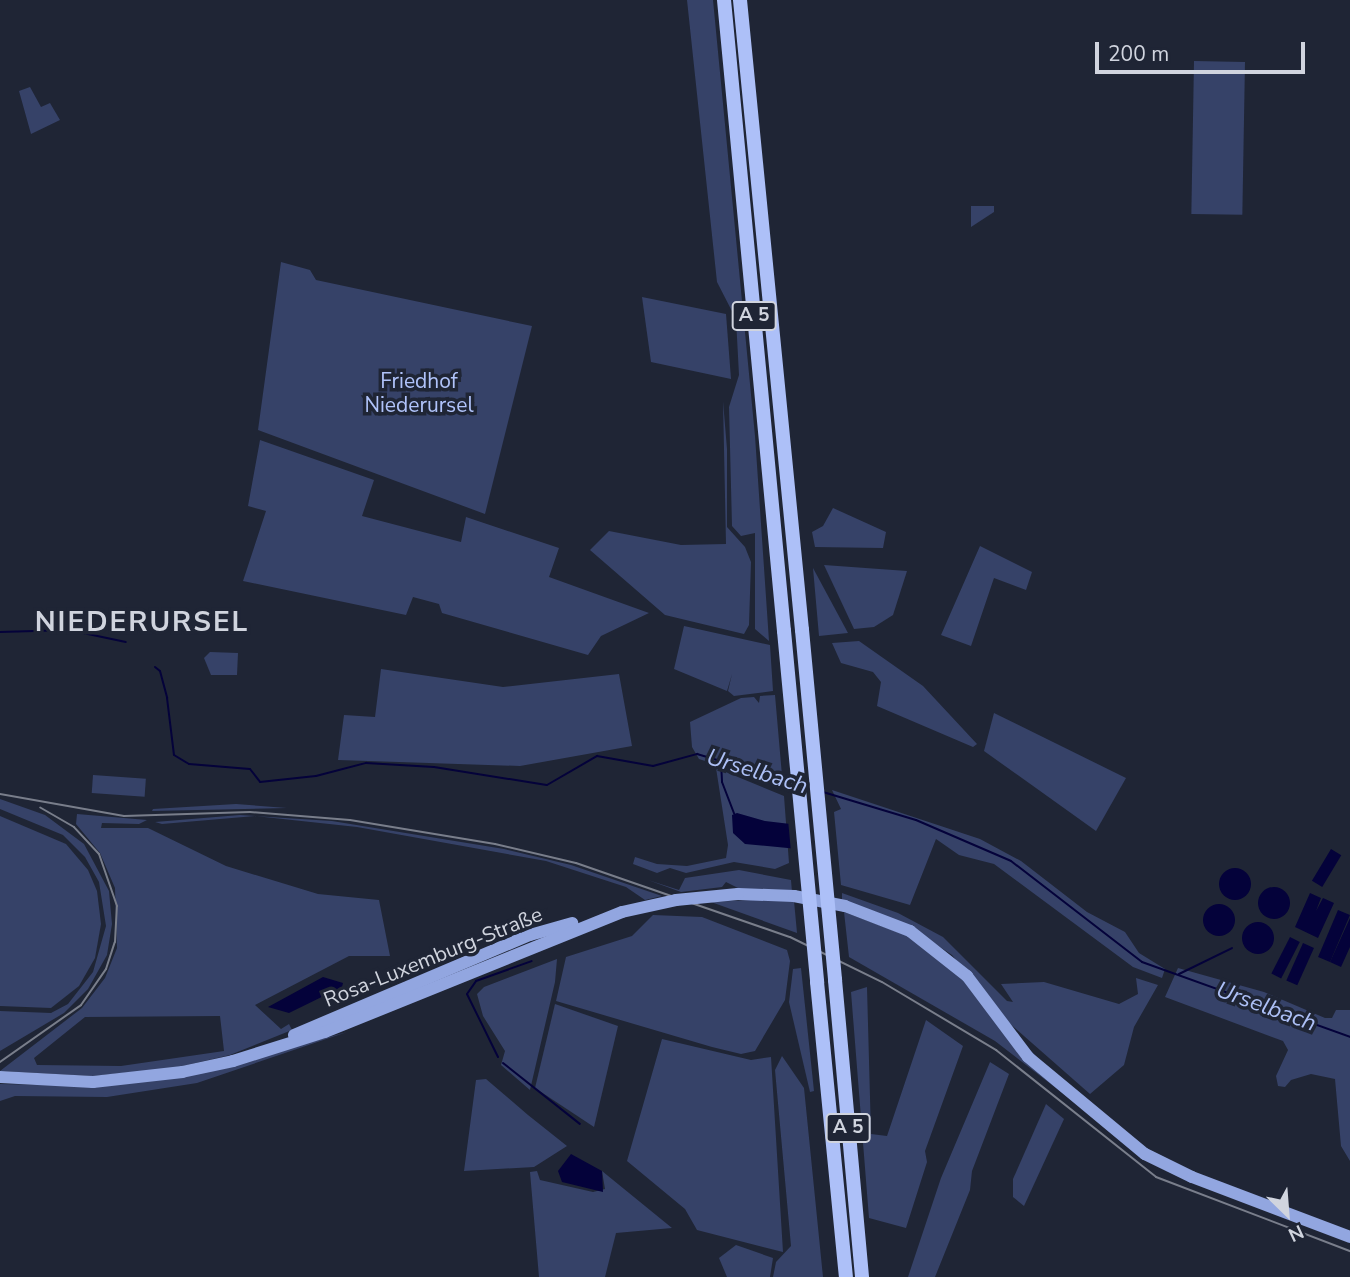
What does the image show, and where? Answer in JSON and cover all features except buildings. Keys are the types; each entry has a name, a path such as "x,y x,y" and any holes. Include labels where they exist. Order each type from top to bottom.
{"highway":[{"name":"A 5","path":"724,0 846,1277"},
{"name":"A 5","path":"740,0 862,1277"}],"main road":[{"name":"Rosa-Luxemburg-Straße","path":"0,1077 45,1081 139,1078 195,1070 262,1051 530,935 676,900 738,894 794,896 845,906 910,931 967,976 1028,1057 1145,1154 1192,1178 1350,1237"}],"green space":[{"path":"687,0 713,0 755,436 769,641 755,629 755,533 741,536 732,526 729,407 739,375 736,319 717,282"},
{"path":"1194,61 1245,62 1242,215 1191,214"},
{"path":"30,87 41,107 50,103 60,120 31,134 19,91"},
{"path":"971,206 994,206 994,212 971,227"},
{"name":"Friedhof Niederursel","path":"281,262 310,270 316,280 532,326 485,514 258,430"},
{"path":"642,297 726,314 731,379 651,362"},
{"path":"723,401 727,449 727,527 745,547 751,562 749,625 744,634 665,615 590,550 609,531 681,545 726,544"},
{"path":"260,440 374,480 362,516 461,542 466,517 559,548 549,577 649,613 601,636 588,655 442,613 439,604 413,597 406,615 243,581 266,511 248,506"},
{"path":"833,508 886,532 883,548 815,547 812,532 823,526"},
{"path":"980,546 1032,572 1026,590 994,578 971,646 941,635"},
{"path":"824,565 907,571 893,615 874,627 854,629"},
{"path":"813,568 848,633 819,636"},
{"path":"684,626 770,645 773,691 734,696 728,691 732,674 727,691 674,669"},
{"path":"859,641 923,686 977,744 973,747 877,706 881,682 873,672 841,663 832,643"},
{"path":"210,652 238,653 237,675 211,675 204,658"},
{"path":"381,669 503,687 619,674 632,746 520,766 338,760 344,715 375,717"},
{"path":"775,695 783,787 699,759 692,747 690,722 741,698 754,697 759,703 760,696"},
{"path":"994,713 1126,778 1096,831 984,751"},
{"path":"716,768 784,796 789,863 775,869 734,862 686,873 670,868 657,873 633,864 635,857 657,864 687,866 726,858 728,845"},
{"path":"93,775 146,779 145,797 92,793"},
{"path":"832,790 980,839 1021,861 1087,912 1125,932 1139,953 1165,969 1162,978 1133,967 994,864 959,855 936,839 910,905 841,885 834,812 841,809"},
{"path":"0,799 45,815 84,844 109,891 112,924 107,955 88,989 64,1013 0,1051 0,1011 51,1013 68,1004 93,972 106,926 99,882 85,857 63,835 0,809"},
{"path":"236,804 287,808 152,811 153,809"},
{"path":"77,814 147,820 139,824 102,823 101,828 148,828 226,866 318,894 379,900 390,956 349,956 255,1005 281,1029 289,1024 292,1030 230,1055 174,1068 92,1076 0,1071 82,1008 105,978 117,948 115,888 100,853 76,824","holes":["220,1016 224,1051 121,1066 37,1065 34,1058 85,1017"]},
{"path":"240,815 332,821 504,849 571,865 662,896 645,900 626,887 546,861 357,827 255,816 162,824 155,822"},
{"path":"0,816 66,844 88,870 97,891 101,924 95,958 79,986 51,1008 0,1006"},
{"path":"739,870 791,880 792,892 740,889 726,882 722,887 681,892 648,880 679,890 685,878"},
{"path":"842,893 898,913 943,937 1007,1001 1013,1002 1001,984 1044,982 1119,1004 1138,994 1136,978 1158,985 1134,1027 1124,1065 1090,1094 1007,1021 952,955 910,927 842,902"},
{"path":"794,901 797,933 711,902"},
{"path":"844,912 908,936 948,962 1092,1116 995,1041 849,957"},
{"path":"653,915 702,917 787,950 790,961 785,1000 755,1051 741,1054 712,1047 556,1001 566,957 632,936"},
{"path":"557,959 555,982 530,1090 501,1065 505,1051 483,1016 477,994 484,987"},
{"path":"801,968 814,1091 810,1092 789,1002 793,969"},
{"path":"1178,968 1264,992 1325,1018 1332,1018 1336,1010 1350,1010 1350,1161 1341,1146 1335,1079 1311,1074 1291,1080 1285,1087 1278,1086 1276,1076 1288,1050 1283,1041 1165,997"},
{"path":"867,987 871,1134 887,1136 926,1020 963,1046 925,1151 927,1162 906,1228 869,1218 851,992"},
{"path":"555,1004 618,1026 594,1127 535,1088"},
{"path":"347,1032 197,1083 107,1097 15,1096 0,1101 0,1084 103,1086 184,1077"},
{"path":"662,1039 751,1060 771,1057 783,1252 697,1230 685,1209 627,1161"},
{"path":"782,1056 804,1088 823,1277 773,1277 776,1262 791,1246 775,1070"},
{"path":"990,1062 1009,1074 972,1171 970,1190 935,1277 908,1277 941,1178"},
{"path":"486,1079 567,1146 534,1167 464,1171 476,1080"},
{"path":"1046,1104 1064,1119 1024,1206 1013,1197 1013,1179"},
{"path":"537,1171 540,1180 593,1192 605,1189 602,1171 672,1228 616,1233 605,1277 539,1277 530,1172"},
{"path":"736,1245 773,1258 770,1277 727,1277 719,1258"}],"shaded area":[{"path":"737,813 765,821 816,827 798,849 745,844 733,833 732,815"},
{"path":"1331,849 1341,855 1322,887 1312,881"},
{"path":"1235,868 1246,873 1251,884 1246,895 1235,900 1224,895 1219,884 1224,873"},
{"path":"1274,887 1285,892 1290,903 1285,914 1274,919 1263,914 1258,903 1263,892"},
{"path":"1310,893 1321,898 1316,911 1323,898 1334,903 1318,938 1295,927"},
{"path":"1219,904 1230,909 1235,920 1230,931 1219,936 1208,931 1203,920 1208,909"},
{"path":"1338,910 1350,915 1330,962 1318,957"},
{"path":"1350,918 1350,947 1341,967 1330,962"},
{"path":"1258,922 1269,927 1274,938 1269,949 1258,954 1247,949 1242,938 1247,927"},
{"path":"1290,937 1300,942 1281,979 1271,974"},
{"path":"1303,943 1314,948 1297,985 1286,980"},
{"path":"323,977 343,983 342,987 289,1013 268,1007"},
{"path":"571,1154 602,1171 603,1192 562,1182 558,1171"}],"pier":[{"path":"788,820 817,824 822,841 791,852"}],"waterway":[{"name":"Urselbach","path":"0,632 69,630 126,642"},
{"name":"Urselbach","path":"155,667 160,671 167,698 174,755 189,764 250,769 260,782 316,776 366,763 434,767 547,785 597,756 653,766 697,754 791,782"},
{"path":"721,762 722,782 734,814"},
{"name":"Urselbach","path":"823,792 916,820 1011,861 1142,962 1350,1037"},
{"path":"1179,974 1232,948"},
{"path":"498,1057 467,994 476,981 532,961"},
{"path":"503,1063 580,1124"}],"tram line":[{"path":"0,794 124,816 250,812 350,820 495,844 576,863 790,937 882,982 996,1050 1156,1177 1350,1251"},
{"path":"0,1062 81,1005 106,969 115,942 117,906 99,854 74,827 40,807"}],"district":[{"name":"NIEDERURSEL","path":"142,622"}]}
